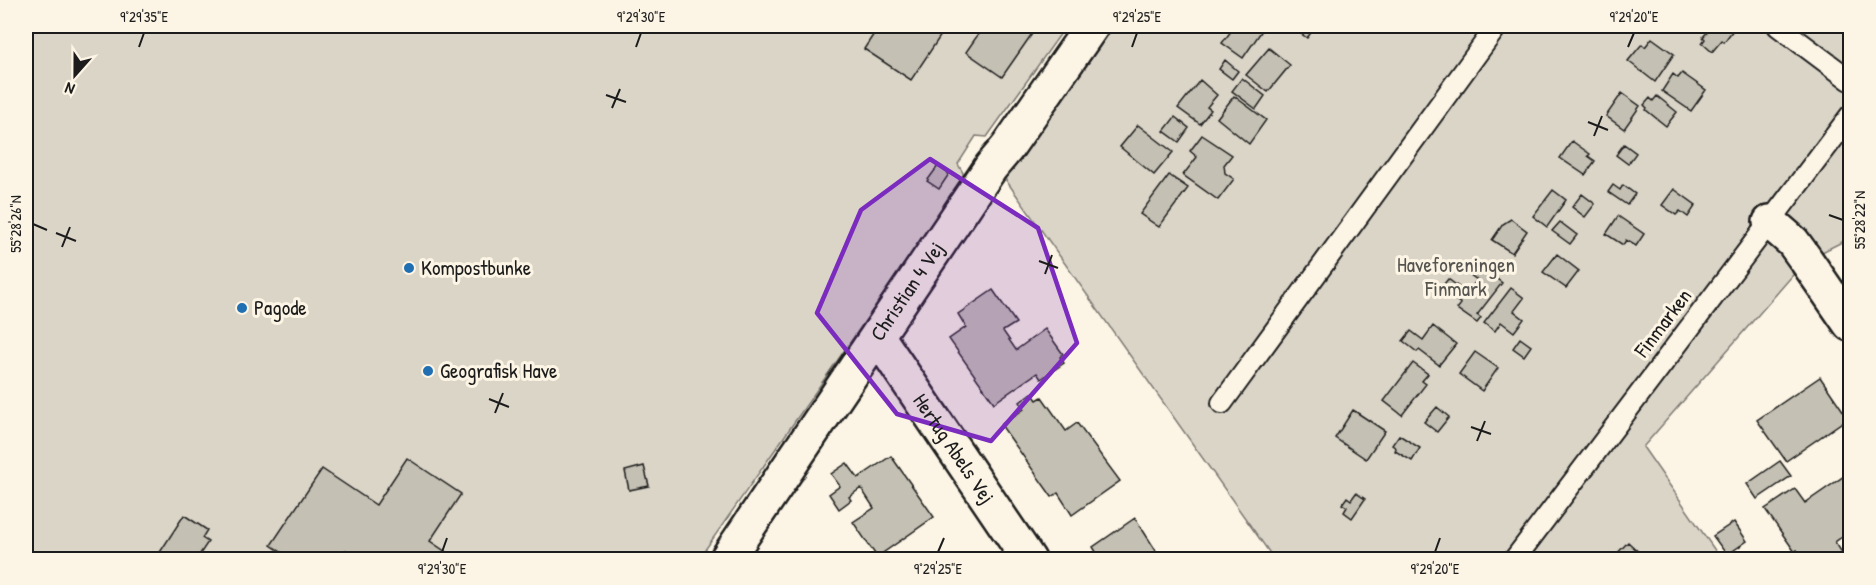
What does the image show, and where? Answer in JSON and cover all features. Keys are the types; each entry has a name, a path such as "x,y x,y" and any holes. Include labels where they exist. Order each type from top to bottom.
{"street":[{"name":"Christian 4 Vej","path":"726,560 992,167 1092,26"},
{"path":"1770,222 1792,242 1851,324"},
{"name":"Hertug Abels Vej","path":"878,337 1029,560"}],"lane":[{"path":"1222,403 1497,26"},
{"path":"1778,26 1851,80"},
{"name":"Finmarken","path":"1514,560 1851,116"}],"highlighted area":[{"path":"930,159 1038,228 1077,343 991,441 897,414 817,313 861,210"}],"green space":[{"name":"Geografisk Have","path":"26,26 1066,26 987,137 976,136 958,164 963,173 962,182 698,560 26,559"},
{"name":"Haveforeningen Finmark","path":"1108,26 1850,26 1850,238 1806,260 1643,447 1721,559 1274,559 1003,176"}],"building":[{"path":"879,26 933,26 943,32 911,80 864,49"},
{"path":"984,26 1026,26 1034,31 1002,77 966,52"},
{"path":"1235,26 1265,26 1243,58 1222,43"},
{"path":"1290,26 1316,26 1307,38"},
{"path":"1709,26 1736,26 1724,42 1722,40 1712,52 1702,43"},
{"path":"1652,38 1674,54 1655,82 1628,61 1642,44 1645,47"},
{"path":"1269,48 1290,65 1268,92 1246,75"},
{"path":"1225,60 1238,71 1232,79 1219,69"},
{"path":"1682,73 1706,90 1691,111 1662,91 1673,74 1678,78"},
{"path":"1242,78 1265,96 1256,109 1232,91"},
{"path":"1200,80 1217,95 1207,107 1211,110 1200,124 1178,108"},
{"path":"1622,93 1640,106 1624,129 1606,116"},
{"path":"1234,96 1266,120 1249,144 1217,118"},
{"path":"1657,96 1677,112 1666,126 1646,110 1644,105 1650,98 1653,101"},
{"path":"1175,117 1189,128 1179,142 1164,131"},
{"path":"1138,125 1173,152 1154,175 1120,147"},
{"path":"1202,135 1232,155 1224,165 1225,173 1234,179 1218,200 1183,175 1197,157 1190,151"},
{"path":"1572,141 1590,154 1588,156 1595,161 1585,175 1560,158"},
{"path":"1624,144 1636,153 1628,164 1616,155"},
{"path":"938,166 949,174 939,189 927,181"},
{"path":"1169,175 1188,188 1159,227 1140,214"},
{"path":"1613,185 1620,190 1623,185 1635,194 1627,205 1608,192"},
{"path":"1674,189 1696,205 1688,217 1680,211 1676,215 1662,205"},
{"path":"1553,190 1566,200 1547,227 1533,216"},
{"path":"1582,194 1595,204 1585,217 1572,207"},
{"path":"1618,216 1644,234 1636,246 1626,240 1623,245 1606,234"},
{"path":"1511,219 1527,231 1512,253 1492,240 1503,224"},
{"path":"1560,222 1577,235 1570,244 1552,231"},
{"path":"1557,254 1579,271 1566,288 1543,272"},
{"path":"1474,261 1502,283 1477,315 1481,318 1477,323 1457,309 1461,304 1440,289 1448,279 1467,293 1477,280 1466,272"},
{"path":"1511,288 1524,298 1514,311 1524,319 1514,332 1501,322 1495,331 1484,323"},
{"path":"993,290 1016,323 1003,331 1016,350 1045,329 1063,354 1060,357 1064,363 1041,379 1037,373 994,403 949,339 966,327 958,314"},
{"path":"1433,326 1456,344 1439,365 1403,341 1411,331 1423,340"},
{"path":"1520,338 1531,346 1524,356 1513,348"},
{"path":"1475,352 1498,368 1482,391 1459,374"},
{"path":"1413,363 1428,374 1422,381 1426,384 1402,415 1384,401"},
{"path":"1820,377 1848,418 1786,461 1757,420"},
{"path":"1032,393 1037,400 1042,397 1066,431 1077,423 1120,481 1072,515 1058,493 1052,497 1001,425 1024,409 1020,402"},
{"path":"1437,407 1449,417 1437,432 1424,422"},
{"path":"1353,410 1385,431 1366,459 1335,438"},
{"path":"1399,435 1420,448 1412,461 1395,451 1396,448 1392,445"},
{"path":"891,456 934,517 877,557 853,522 874,508 861,488 839,509 829,494 840,486 831,474 847,463 858,478"},
{"path":"407,458 461,494 430,541 458,560 361,560 346,550 339,560 293,560 271,545 322,469 376,505"},
{"path":"1780,461 1791,476 1757,499 1747,484"},
{"path":"644,466 649,486 629,490 625,471"},
{"path":"1850,472 1850,531 1835,542 1847,560 1803,560 1765,509 1795,489 1805,503"},
{"path":"1356,493 1365,499 1352,518 1344,512 1347,507 1342,504 1347,497 1351,500"},
{"path":"184,515 207,530 202,538 208,542 196,560 155,560"},
{"path":"1135,518 1162,560 1101,560 1093,547"},
{"path":"1734,522 1747,541 1727,555 1713,536"},
{"path":"1628,542 1643,556 1640,560 1611,560"}],"place":[{"name":"Kompostbunke","path":"409,268"},
{"name":"Pagode","path":"242,308"},
{"name":"Geografisk Have","path":"428,371"}]}
